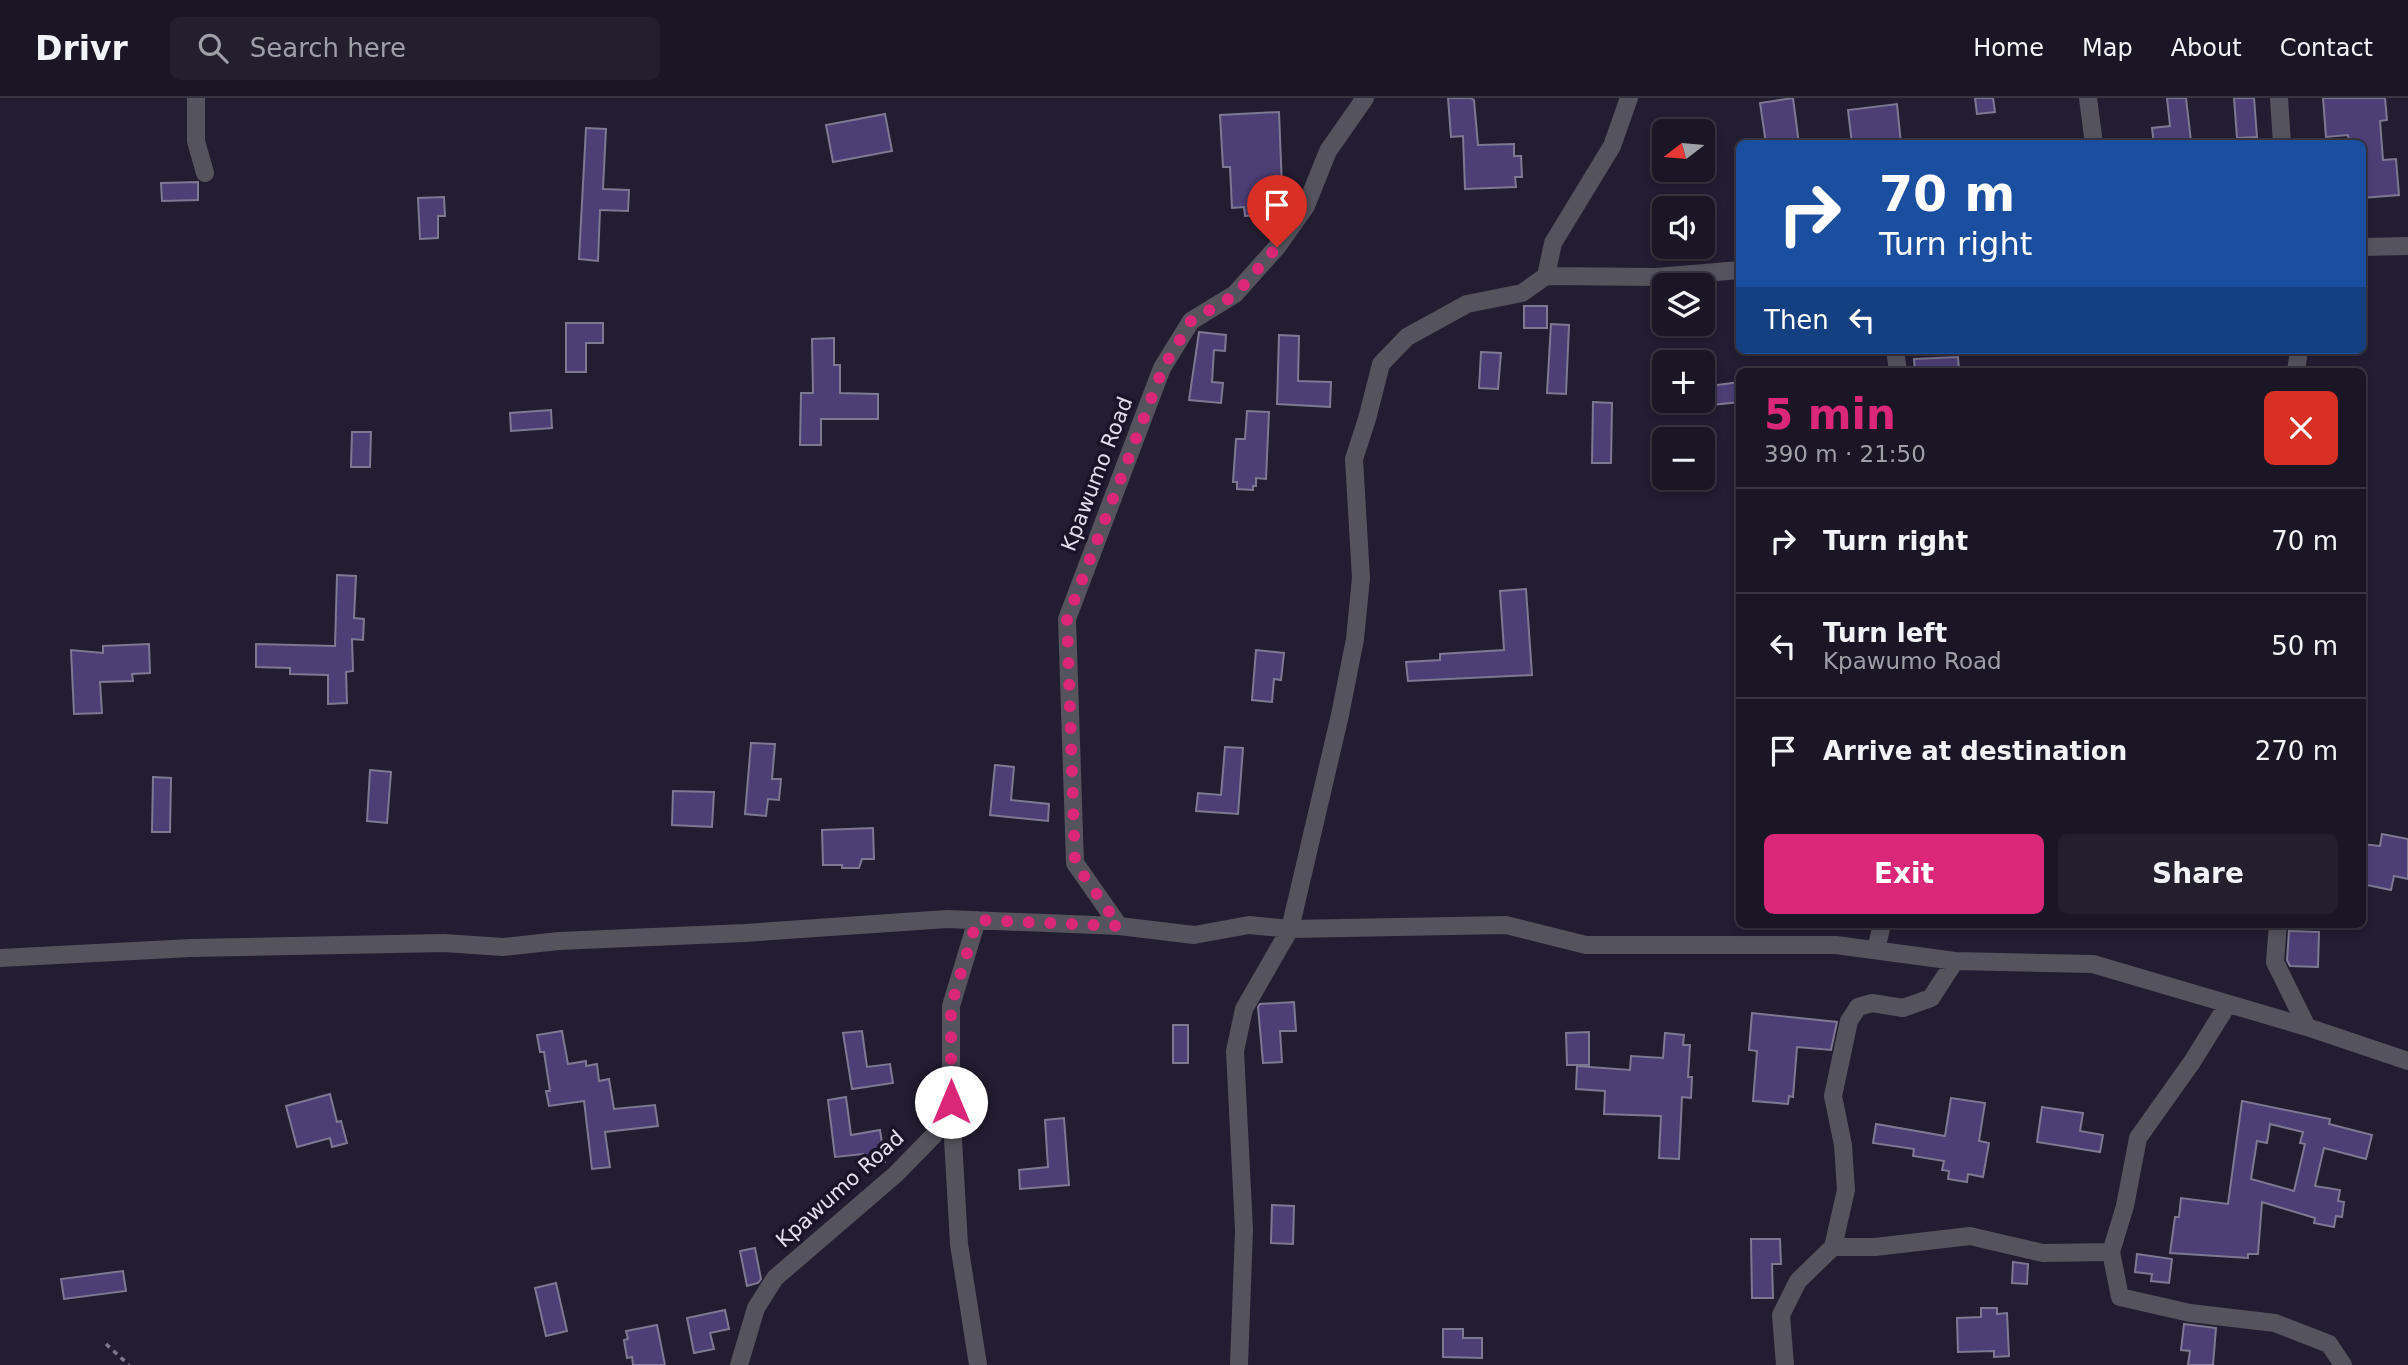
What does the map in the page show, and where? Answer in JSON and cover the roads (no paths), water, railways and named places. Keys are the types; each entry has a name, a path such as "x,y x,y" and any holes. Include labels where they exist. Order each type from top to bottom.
{"street":[{"path":"196,98 196,141 205,173"},
{"name":"Kpawumo Road","path":"1119,926 1075,863 1067,619 1163,368 1191,321 1235,295 1277,247 1306,206 1328,151 1366,98"},
{"path":"1546,276 1553,243 1612,146 1629,98"},
{"path":"2088,98 2093,140"},
{"path":"2279,98 2282,140"},
{"path":"2366,247 2408,246"},
{"path":"1238,1365 1244,1230 1236,1051 1244,1009 1290,929 1340,715 1355,639 1361,578 1354,459 1381,364 1407,337 1467,304 1522,293 1546,276 1656,276 1736,270"},
{"path":"0,958 191,948 444,943 503,947 559,941 744,933 947,919 1119,926 1194,935 1249,925 1290,929 1506,926 1586,945 1836,945 1955,961 2093,964 2306,1027 2408,1061"},
{"name":"Kpawumo Road","path":"739,1365 756,1308 775,1278 896,1174 934,1135 951,1102 951,1006 977,920"},
{"path":"1876,950 1881,928"},
{"path":"2278,928 2274,962 2306,1027"},
{"path":"1785,1365 1781,1315 1798,1281 1833,1247 1846,1190 1843,1146 1833,1096 1849,1021 1858,1007 1871,1003 1903,1008 1931,998 1955,961"},
{"path":"2228,1004 2192,1062 2138,1138 2125,1206 2111,1252 2120,1297 2190,1313 2275,1324 2329,1344 2343,1365"},
{"path":"951,1102 959,1244 978,1365"},
{"path":"1833,1247 1875,1247 1970,1237 2043,1253 2111,1252"}]}
